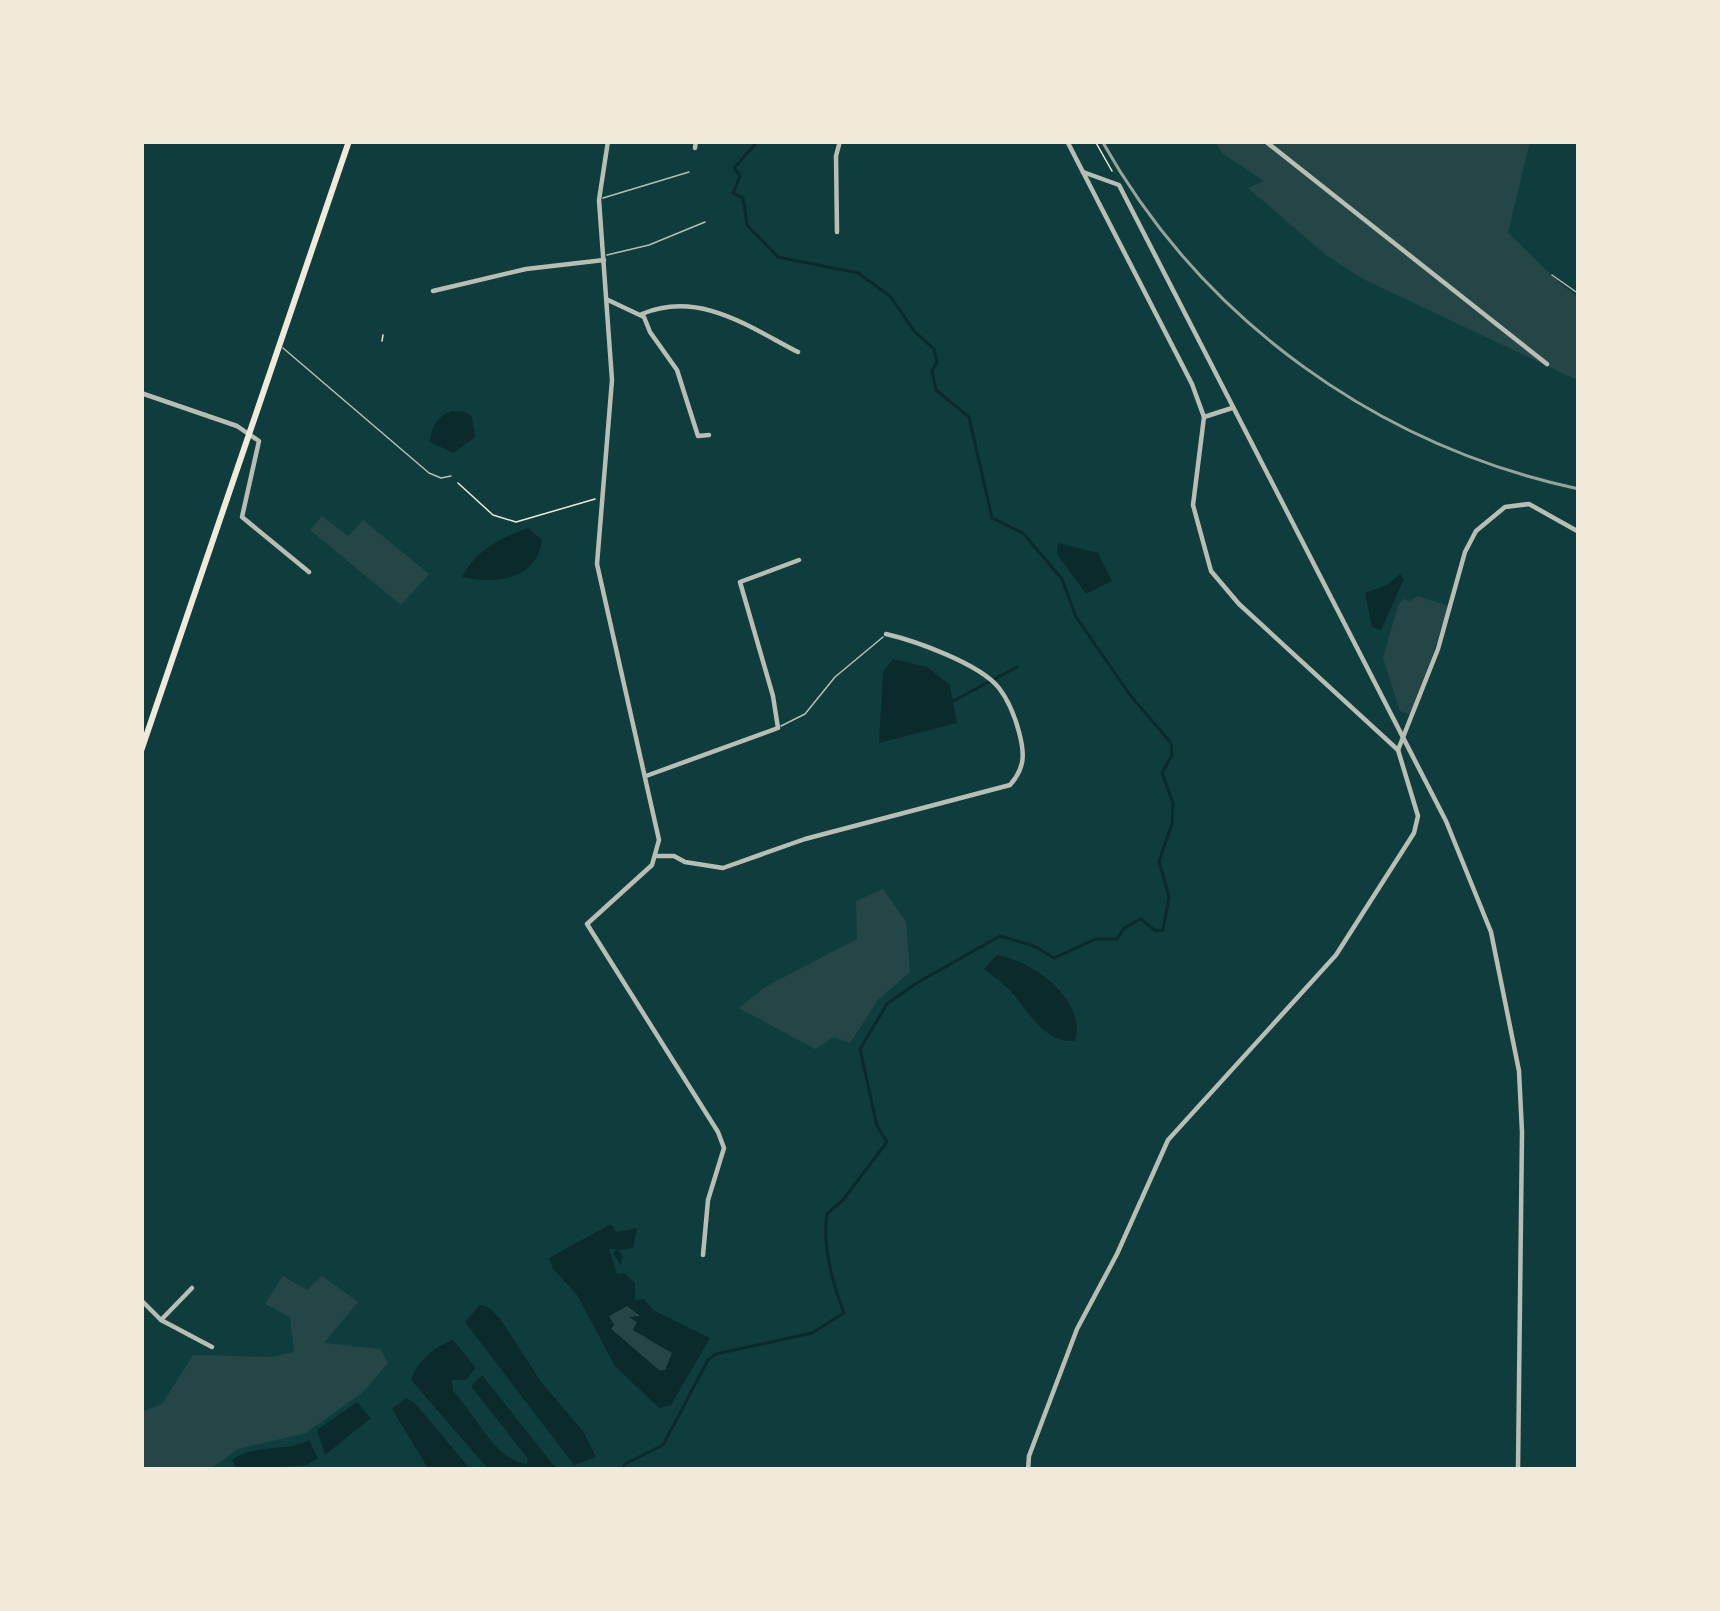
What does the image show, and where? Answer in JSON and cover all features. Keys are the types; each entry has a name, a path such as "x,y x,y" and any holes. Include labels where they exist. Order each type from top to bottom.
{"main road":[{"path":"141,751 349,141"}],"street":[{"path":"608,141 599,200 613,380 598,580 659,840 652,865 586,924 724,1148 708,1200 704,1256"},
{"path":"837,232 840,141"},
{"path":"1066,141 1192,384 1204,417 1193,505 1211,572 1239,604 1399,750"},
{"path":"1265,141 1547,364"},
{"path":"1083,172 1119,185 1446,820 1491,932 1519,1071 1518,1470"},
{"path":"433,291 526,269 604,258"},
{"path":"608,300 642,314 691,305 709,308 798,352"},
{"path":"642,314 677,370 698,436 709,435"},
{"path":"141,393 237,426 259,441 242,518 309,572"},
{"path":"1204,417 1232,408"},
{"path":"1028,1470 1029,1456 1077,1329 1168,1140 1336,955 1414,833 1418,816 1399,750 1438,650 1465,552 1476,531 1504,507 1529,503 1579,532"},
{"path":"644,777 778,728 740,582 799,560"},
{"path":"656,856 723,868 805,839 1010,785 1021,773 1024,750 1002,691 990,679 928,647 886,634"},
{"path":"161,1320 193,1288"},
{"path":"141,1300 161,1320 212,1347"}],"lane":[{"path":"599,200 689,172"},
{"path":"604,258 705,222"},
{"path":"1552,275 1579,293"},
{"path":"280,346 428,473 451,476"},
{"path":"778,728 805,714 835,677 886,634"}],"path":[{"path":"1095,141 1119,185"},
{"path":"451,476 502,520 516,522 603,500"}],"shaded area":[{"path":"1215,141 1530,141 1508,233 1579,298 1579,381 1361,278 1326,255 1248,188 1264,181 1222,153"},
{"path":"451,411 472,417 475,437 454,453 430,442 436,423"},
{"path":"322,516 348,536 363,520 429,574 401,605 310,530"},
{"path":"528,528 542,540 538,554 523,572 488,580 462,577 490,546"},
{"path":"1058,543 1098,553 1112,581 1086,594 1057,554"},
{"path":"1400,574 1404,579 1381,630 1372,627 1365,593"},
{"path":"1418,596 1449,606 1412,715 1400,711 1383,658 1398,606 1403,599"},
{"path":"893,659 927,667 950,685 957,723 879,743 883,672"},
{"path":"883,889 906,922 910,972 878,1000 850,1043 834,1037 815,1049 739,1008 765,987 857,939 856,901"},
{"path":"997,955 1041,974 1065,997 1077,1026 1075,1041 1047,1033 1011,991 984,969"},
{"path":"611,1224 616,1232 637,1228 633,1248 618,1250 621,1266 613,1253 617,1249 609,1249 617,1274 624,1273 635,1283 635,1300 644,1299 653,1310 710,1338 671,1405 659,1408 615,1366 577,1295 549,1258","holes":["627,1306 640,1316 629,1317 637,1322 633,1330 672,1353 665,1370 659,1370 611,1329 609,1316"]},
{"path":"283,1276 307,1290 322,1276 358,1302 324,1343 380,1349 388,1363 363,1392 306,1433 238,1449 209,1470 141,1470 141,1412 162,1404 193,1355 272,1357 294,1352 290,1317 265,1304"},
{"path":"480,1305 501,1320 541,1382 583,1431 596,1457 574,1465 465,1322"},
{"path":"627,1306 640,1315 638,1319 633,1314 634,1330 672,1353 665,1371 611,1329 609,1316"},
{"path":"453,1340 476,1368 466,1380 452,1380 453,1391 486,1435 505,1454 527,1464 528,1459 471,1386 482,1375 554,1470 489,1470 412,1381 427,1356"},
{"path":"406,1398 471,1470 429,1470 392,1409"},
{"path":"357,1402 371,1418 325,1455 317,1430"},
{"path":"309,1440 318,1458 307,1465 238,1470 232,1460 250,1452"}],"waterway":[{"path":"622,1470 663,1445 708,1360 716,1354 812,1333 844,1313 830,1264 827,1214 887,1142 877,1126 860,1049 887,1004 1000,936 1054,958 1096,939 1117,939 1124,928 1141,919 1156,931 1163,930 1169,897 1159,861 1172,824 1173,803 1162,773 1172,755 1171,743 1130,695 1076,617 1062,579 1023,533 992,518 969,417 936,390 934,349 915,332 890,296 858,273 778,257 747,225 743,198 733,193 740,176 734,168 758,141"},
{"path":"953,701 1017,667"}],"railway":[{"path":"1102,141 1143,206 1191,265 1244,319 1303,366 1366,407 1434,442 1505,469 1579,489"}]}
